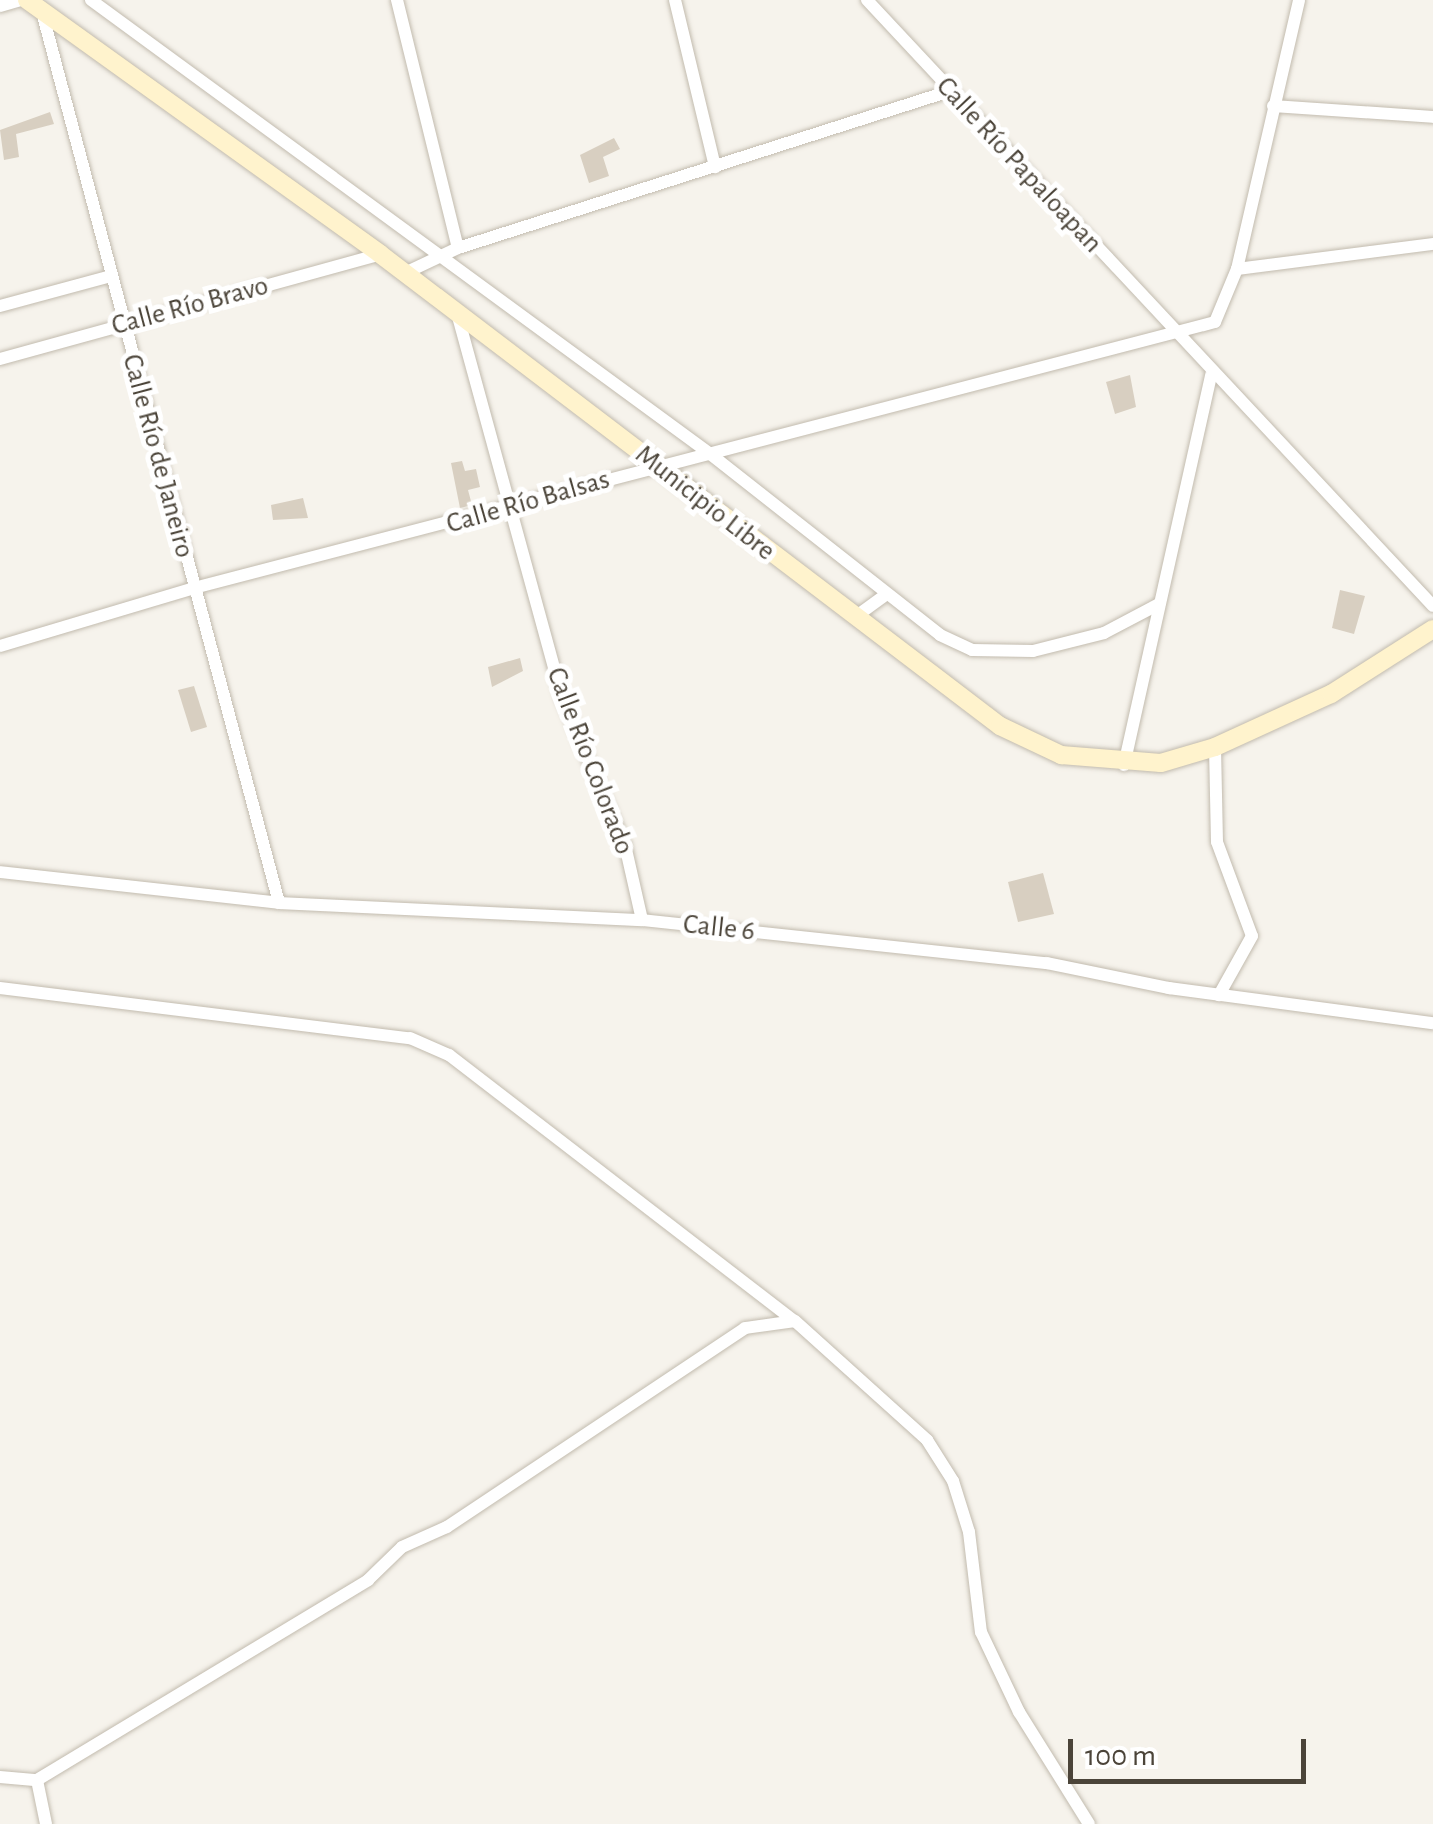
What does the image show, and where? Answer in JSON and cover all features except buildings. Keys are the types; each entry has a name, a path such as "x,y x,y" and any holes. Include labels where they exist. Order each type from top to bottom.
{"street":[{"path":"91,0 709,453 940,636 972,650 1000,652 1069,646 1159,604"},
{"path":"397,0 458,248"},
{"path":"675,0 715,167"},
{"name":"Calle Río Papaloapan","path":"867,0 1211,375 1433,606"},
{"path":"1299,0 1237,269 1433,244"},
{"path":"0,6 30,3"},
{"name":"Municipio Libre","path":"30,3 380,254 1000,726 1061,755 1124,765 1161,764 1215,747 1331,694 1433,629"},
{"name":"Calle Río de Janeiro","path":"30,3 110,276 279,903"},
{"path":"405,273 458,248 950,91"},
{"path":"1273,106 1433,117"},
{"name":"Calle Río Bravo","path":"0,358 380,254"},
{"name":"Calle Río Balsas","path":"0,646 194,588 509,510 657,466 1214,322 1237,269"},
{"name":"Calle Río Bravo","path":"0,306 110,276"},
{"name":"Calle Río Colorado","path":"457,313 562,698 624,845 642,920"},
{"path":"1124,765 1211,375"},
{"path":"854,617 887,594"},
{"path":"1215,747 1216,842 1252,936 1220,995"},
{"name":"Calle 6","path":"0,872 279,903 642,920 1047,963 1220,995 1433,1023"},
{"path":"0,988 431,1044 795,1321 927,1440 953,1481 969,1532 982,1632 1019,1712 1089,1824"},
{"path":"0,1777 38,1780 368,1580 402,1547 447,1527 745,1328 795,1321"},
{"path":"38,1780 46,1824"}]}
